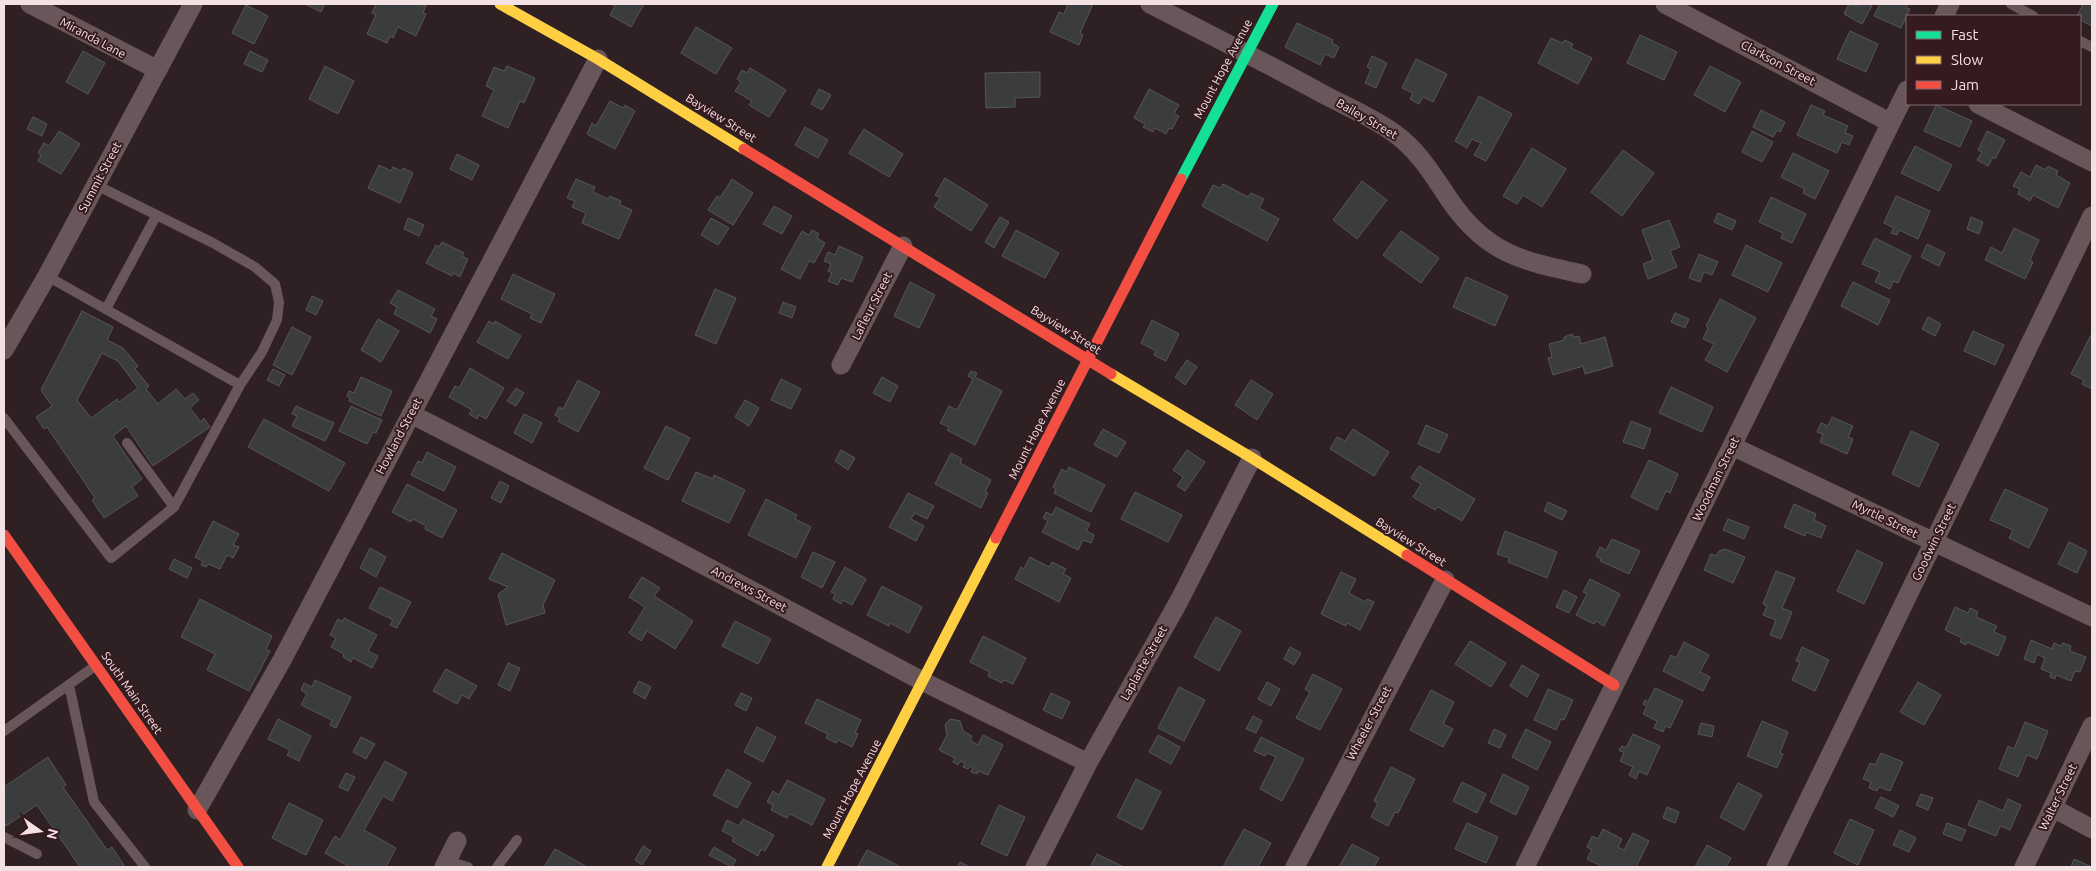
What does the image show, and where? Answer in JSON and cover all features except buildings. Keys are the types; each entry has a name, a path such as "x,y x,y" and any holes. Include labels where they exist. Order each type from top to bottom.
{"main road":[{"name":"Bayview Street","path":"500,4 598,59 1087,360 1252,458 1614,685"},
{"name":"Mount Hope Avenue","path":"826,867 924,682 1087,360 1273,4"},
{"name":"South Main Street","path":"4,535 238,867"}],"street":[{"name":"Miranda Lane","path":"30,4 158,70"},
{"name":"Summit Street","path":"4,350 47,276 194,4"},
{"name":"Bailey Street","path":"1150,4 1247,53 1393,132 1422,159 1454,206 1482,238 1508,254 1533,263 1582,274"},
{"name":"Clarkson Street","path":"1665,4 1891,123"},
{"name":"Howland Street","path":"198,810 282,660 598,59"},
{"name":"Woodman Street","path":"1525,867 1906,92"},
{"path":"1980,105 2092,162"},
{"name":"Goodwin Street","path":"1776,867 2092,216"},
{"name":"Lafleur Street","path":"841,365 903,246"},
{"name":"Andrews Street","path":"411,414 647,534 924,682 1088,764"},
{"name":"Myrtle Street","path":"1732,446 2092,617"},
{"name":"Laplante Street","path":"1035,867 1088,764 1179,601 1252,458"},
{"name":"Wheeler Street","path":"1295,867 1446,580"},
{"name":"Walter Street","path":"2024,867 2092,726"},
{"path":"2053,808 2092,830"},
{"path":"445,864 457,841"}],"lane":[{"path":"2012,4 2031,15"},
{"path":"4,418 112,558 174,507 240,385 262,352 277,320 279,302 274,284 255,267 96,185"},
{"path":"106,309 156,216"},
{"path":"47,276 240,385"},
{"path":"126,442 174,507"},
{"path":"4,731 95,665"},
{"path":"69,685 94,802 145,867"},
{"path":"4,837 37,854"},
{"path":"497,867 517,840"},
{"path":"445,864 468,867"}],"traffic: fast":[{"path":"1181,179 1273,4"}],"traffic: slow":[{"path":"500,4 598,59 744,149"},
{"path":"1111,374 1252,458 1407,555"},
{"path":"827,867 996,538"}],"traffic: jam":[{"path":"744,149 1111,374"},
{"path":"996,538 1181,179"},
{"path":"4,535 238,867"},
{"path":"1407,555 1614,685"}]}
